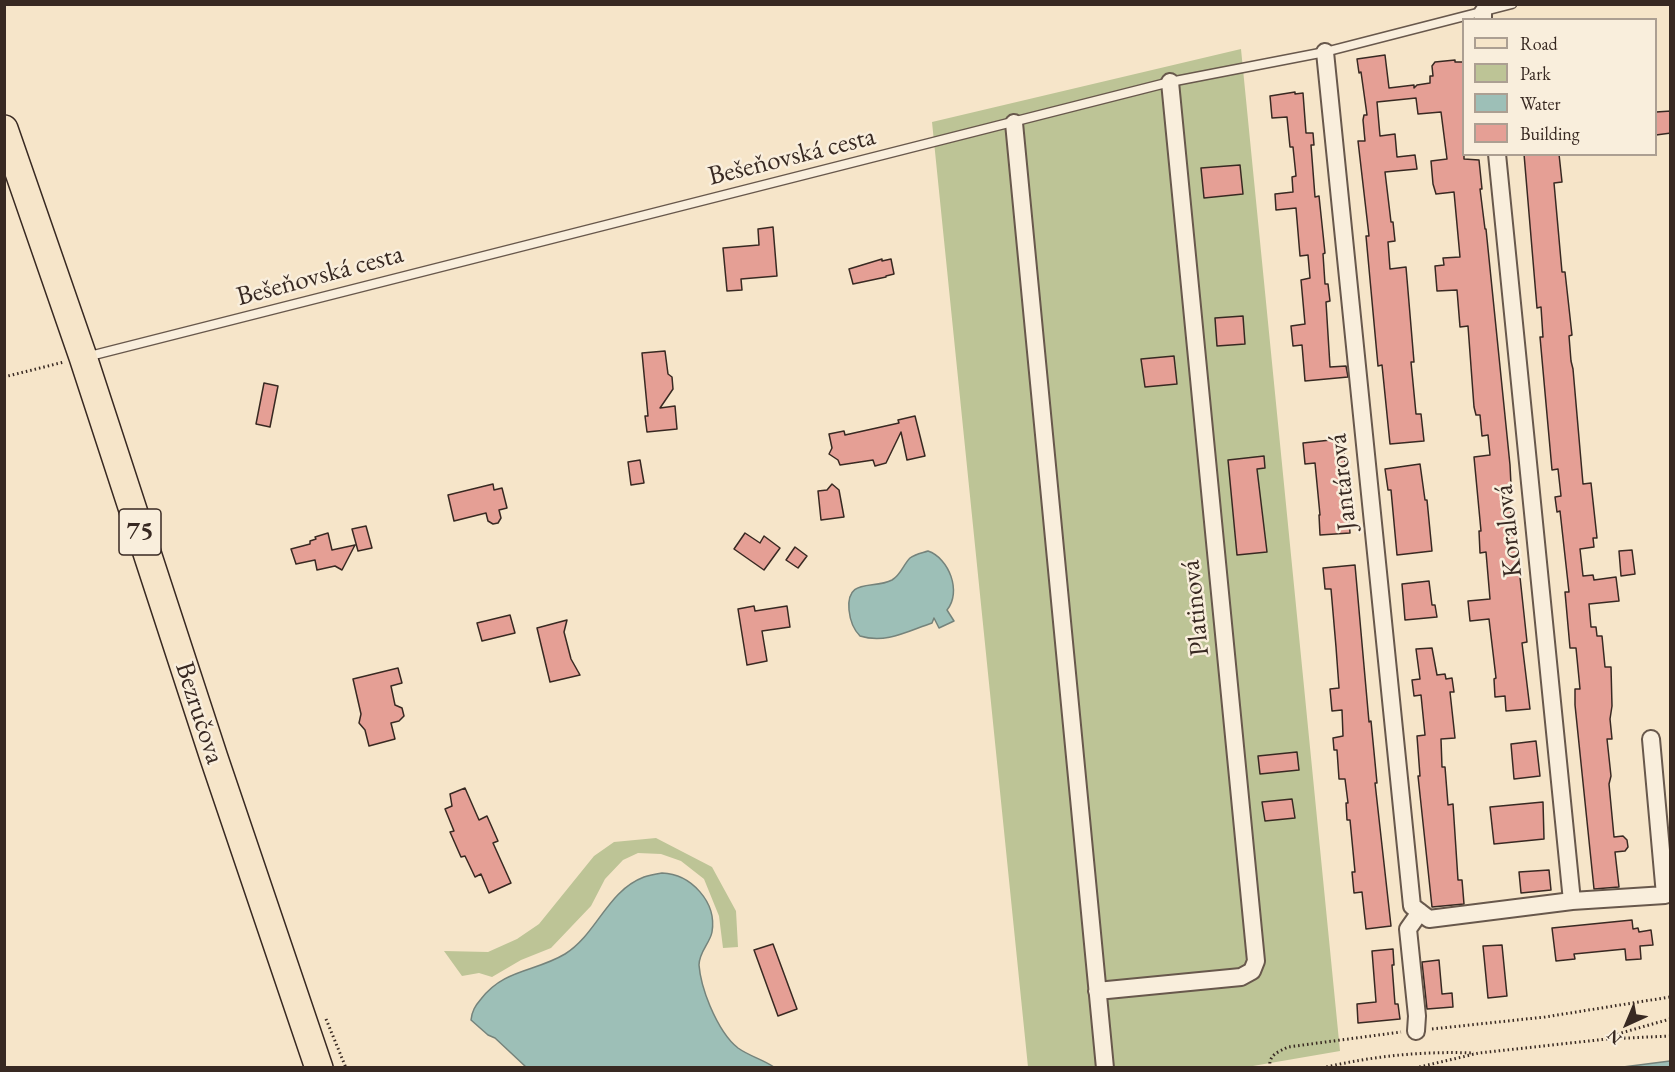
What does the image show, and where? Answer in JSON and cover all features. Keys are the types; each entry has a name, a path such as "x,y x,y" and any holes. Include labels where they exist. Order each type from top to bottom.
{"main road":[{"name":"75","path":"4,129 83,357"},
{"name":"Bezručova","path":"83,357 214,758 319,1068"}],"street":[{"name":"Jantárová","path":"1325,52 1416,909"},
{"name":"Platinová","path":"1097,990 1241,977 1252,971 1256,961 1170,82"},
{"path":"1014,123 1104,1068"},
{"name":"Koralová","path":"1497,156 1572,902"},
{"path":"1416,1030 1417,1016 1408,928 1416,909 1429,919 1572,902 1665,895 1651,739"}],"lane":[{"name":"Bešeňovská cesta","path":"1483,16 1512,4"},
{"name":"Bešeňovská cesta","path":"83,357 1170,82 1325,52 1462,21"}],"path":[{"path":"4,377 83,357"},
{"path":"1270,1068 1270,1061 1274,1054 1288,1047 1416,1030 1545,1017 1671,997"},
{"path":"1607,1039 1671,1019"},
{"path":"1415,1068 1479,1053 1607,1039 1671,1036"},
{"path":"1322,1068 1362,1058 1401,1053 1479,1053"}],"green space":[{"path":"1241,49 1340,1051 1247,1067 1028,1067 932,122"},
{"path":"656,838 712,867 736,911 738,947 723,948 719,916 704,879 681,861 661,854 638,853 623,860 605,879 591,906 551,948 521,960 492,977 479,973 462,976 444,951 488,952 517,939 539,924 594,856 614,842"}],"water":[{"path":"928,551 942,561 951,576 953,594 947,610 954,621 939,628 934,618 932,623 888,638 860,636 850,617 849,600 852,593 862,586 892,580 910,558"},
{"path":"662,873 683,878 692,884 706,900 710,910 712,932 699,965 705,991 718,1023 738,1048 774,1067 526,1067 495,1038 471,1020 475,1006 490,989 510,976 565,954 586,936 621,892 644,877"},
{"path":"1670,1061 1670,1067 1623,1067"}],"building":[{"path":"1385,55 1389,88 1414,85 1414,88 1417,85 1430,83 1430,76 1433,76 1432,66 1435,62 1455,60 1455,62 1462,62 1462,156 1464,159 1479,160 1482,189 1480,189 1510,465 1511,485 1508,486 1527,642 1522,643 1530,709 1506,711 1505,696 1495,697 1494,679 1496,678 1489,619 1470,621 1468,601 1490,599 1486,552 1480,553 1479,531 1481,531 1474,457 1490,455 1488,435 1482,436 1480,415 1476,415 1474,407 1468,326 1460,327 1457,290 1437,291 1435,266 1444,265 1443,258 1460,257 1454,192 1436,194 1433,184 1431,161 1447,159 1441,112 1418,114 1416,98 1377,102 1380,136 1395,134 1397,157 1415,155 1417,169 1385,172 1395,241 1388,242 1390,269 1406,267 1416,414 1421,414 1424,441 1390,444 1382,365 1378,366 1366,236 1369,236 1358,141 1365,141 1363,120 1364,115 1367,115 1357,59"},
{"path":"1295,92 1295,94 1303,93 1306,133 1313,133 1314,145 1311,145 1315,197 1319,196 1325,253 1323,254 1325,284 1328,284 1330,301 1326,302 1330,367 1346,366 1348,377 1305,381 1302,345 1293,346 1291,326 1305,324 1301,280 1310,278 1308,255 1300,256 1296,208 1276,210 1275,194 1293,192 1292,177 1296,176 1287,117 1272,118 1270,96"},
{"path":"1671,111 1671,133 1657,135 1657,112"},
{"path":"1524,156 1559,156 1562,182 1554,183 1562,272 1565,272 1572,335 1569,336 1583,484 1591,483 1597,538 1593,538 1594,547 1580,549 1583,576 1593,575 1594,580 1616,577 1619,601 1589,604 1591,627 1596,627 1597,636 1602,636 1605,667 1611,667 1612,739 1607,739 1614,837 1623,836 1627,840 1628,847 1625,851 1615,852 1619,887 1594,889 1575,705 1575,689 1580,689 1576,648 1570,648 1565,592 1569,592 1560,511 1557,512 1555,497 1561,496 1558,469 1552,470 1540,337 1543,337 1541,307 1537,308"},
{"path":"1240,165 1243,194 1204,198 1201,168"},
{"path":"773,227 777,276 741,279 742,290 727,291 723,248 759,245 758,229"},
{"path":"882,259 882,261 891,259 894,274 853,284 849,269"},
{"path":"1243,316 1245,344 1217,346 1215,318"},
{"path":"665,351 668,374 672,377 673,389 660,408 675,406 677,429 647,432 645,416 648,416 642,353"},
{"path":"1174,356 1177,384 1145,387 1141,359"},
{"path":"264,383 278,386 270,427 256,424"},
{"path":"915,416 925,456 907,460 901,432 886,463 875,466 873,460 840,465 838,460 829,454 832,448 829,434 844,431 845,435 899,423 898,420"},
{"path":"1340,439 1341,451 1344,450 1350,533 1320,535 1315,463 1305,464 1303,443"},
{"path":"1264,456 1265,468 1257,469 1267,552 1237,555 1228,460"},
{"path":"640,460 644,483 631,485 628,462"},
{"path":"1420,464 1425,500 1427,500 1432,551 1397,555 1391,490 1388,490 1385,469"},
{"path":"493,484 494,490 502,488 507,508 499,510 501,518 498,523 493,524 488,521 486,513 454,521 448,495"},
{"path":"832,484 839,490 844,517 821,520 818,491 827,490"},
{"path":"366,526 372,548 358,551 352,529"},
{"path":"328,533 332,550 355,545 342,570 335,566 317,570 315,560 296,564 291,549 310,544 310,541 316,539 315,537"},
{"path":"745,533 760,543 764,536 780,548 764,570 734,549"},
{"path":"795,547 807,556 798,568 786,560"},
{"path":"1632,550 1635,574 1621,576 1619,551"},
{"path":"1355,565 1391,926 1366,929 1362,892 1354,893 1352,872 1355,872 1350,820 1347,820 1346,803 1348,803 1345,779 1339,779 1337,750 1334,750 1333,738 1343,736 1342,710 1332,711 1330,689 1339,688 1331,589 1325,589 1323,568"},
{"path":"1429,581 1432,605 1435,605 1437,617 1405,620 1402,584"},
{"path":"754,606 755,611 787,606 790,627 762,631 767,661 747,665 738,609"},
{"path":"510,615 515,633 482,641 477,623"},
{"path":"567,620 564,632 571,659 580,675 550,682 537,628"},
{"path":"1432,648 1437,675 1445,674 1446,679 1452,678 1454,692 1450,692 1455,738 1441,739 1442,767 1445,767 1448,805 1453,804 1458,880 1462,880 1464,904 1432,907 1418,776 1420,776 1417,736 1425,735 1421,695 1414,696 1412,680 1420,679 1416,649"},
{"path":"398,668 402,683 391,686 395,705 402,708 404,716 399,721 391,723 395,739 369,746 365,730 359,723 361,714 353,679"},
{"path":"1536,741 1540,776 1514,779 1511,744"},
{"path":"1297,752 1299,770 1260,774 1258,756"},
{"path":"465,788 479,820 487,816 498,841 493,843 511,883 489,893 481,874 475,877 465,856 461,857 450,832 454,831 445,809 452,806 450,794"},
{"path":"1292,799 1295,818 1265,821 1262,802"},
{"path":"1543,802 1544,839 1494,844 1490,807"},
{"path":"1549,870 1551,890 1521,893 1519,872"},
{"path":"1632,920 1633,929 1638,928 1639,932 1651,930 1653,945 1640,946 1641,959 1626,960 1625,949 1574,954 1575,959 1556,961 1552,928"},
{"path":"773,944 797,1009 778,1016 754,950"},
{"path":"1502,945 1507,996 1488,998 1483,946"},
{"path":"1393,949 1395,1004 1398,1004 1400,1019 1358,1023 1357,1004 1376,1002 1372,951"},
{"path":"1439,960 1442,994 1452,993 1453,1007 1427,1009 1422,962"}]}
